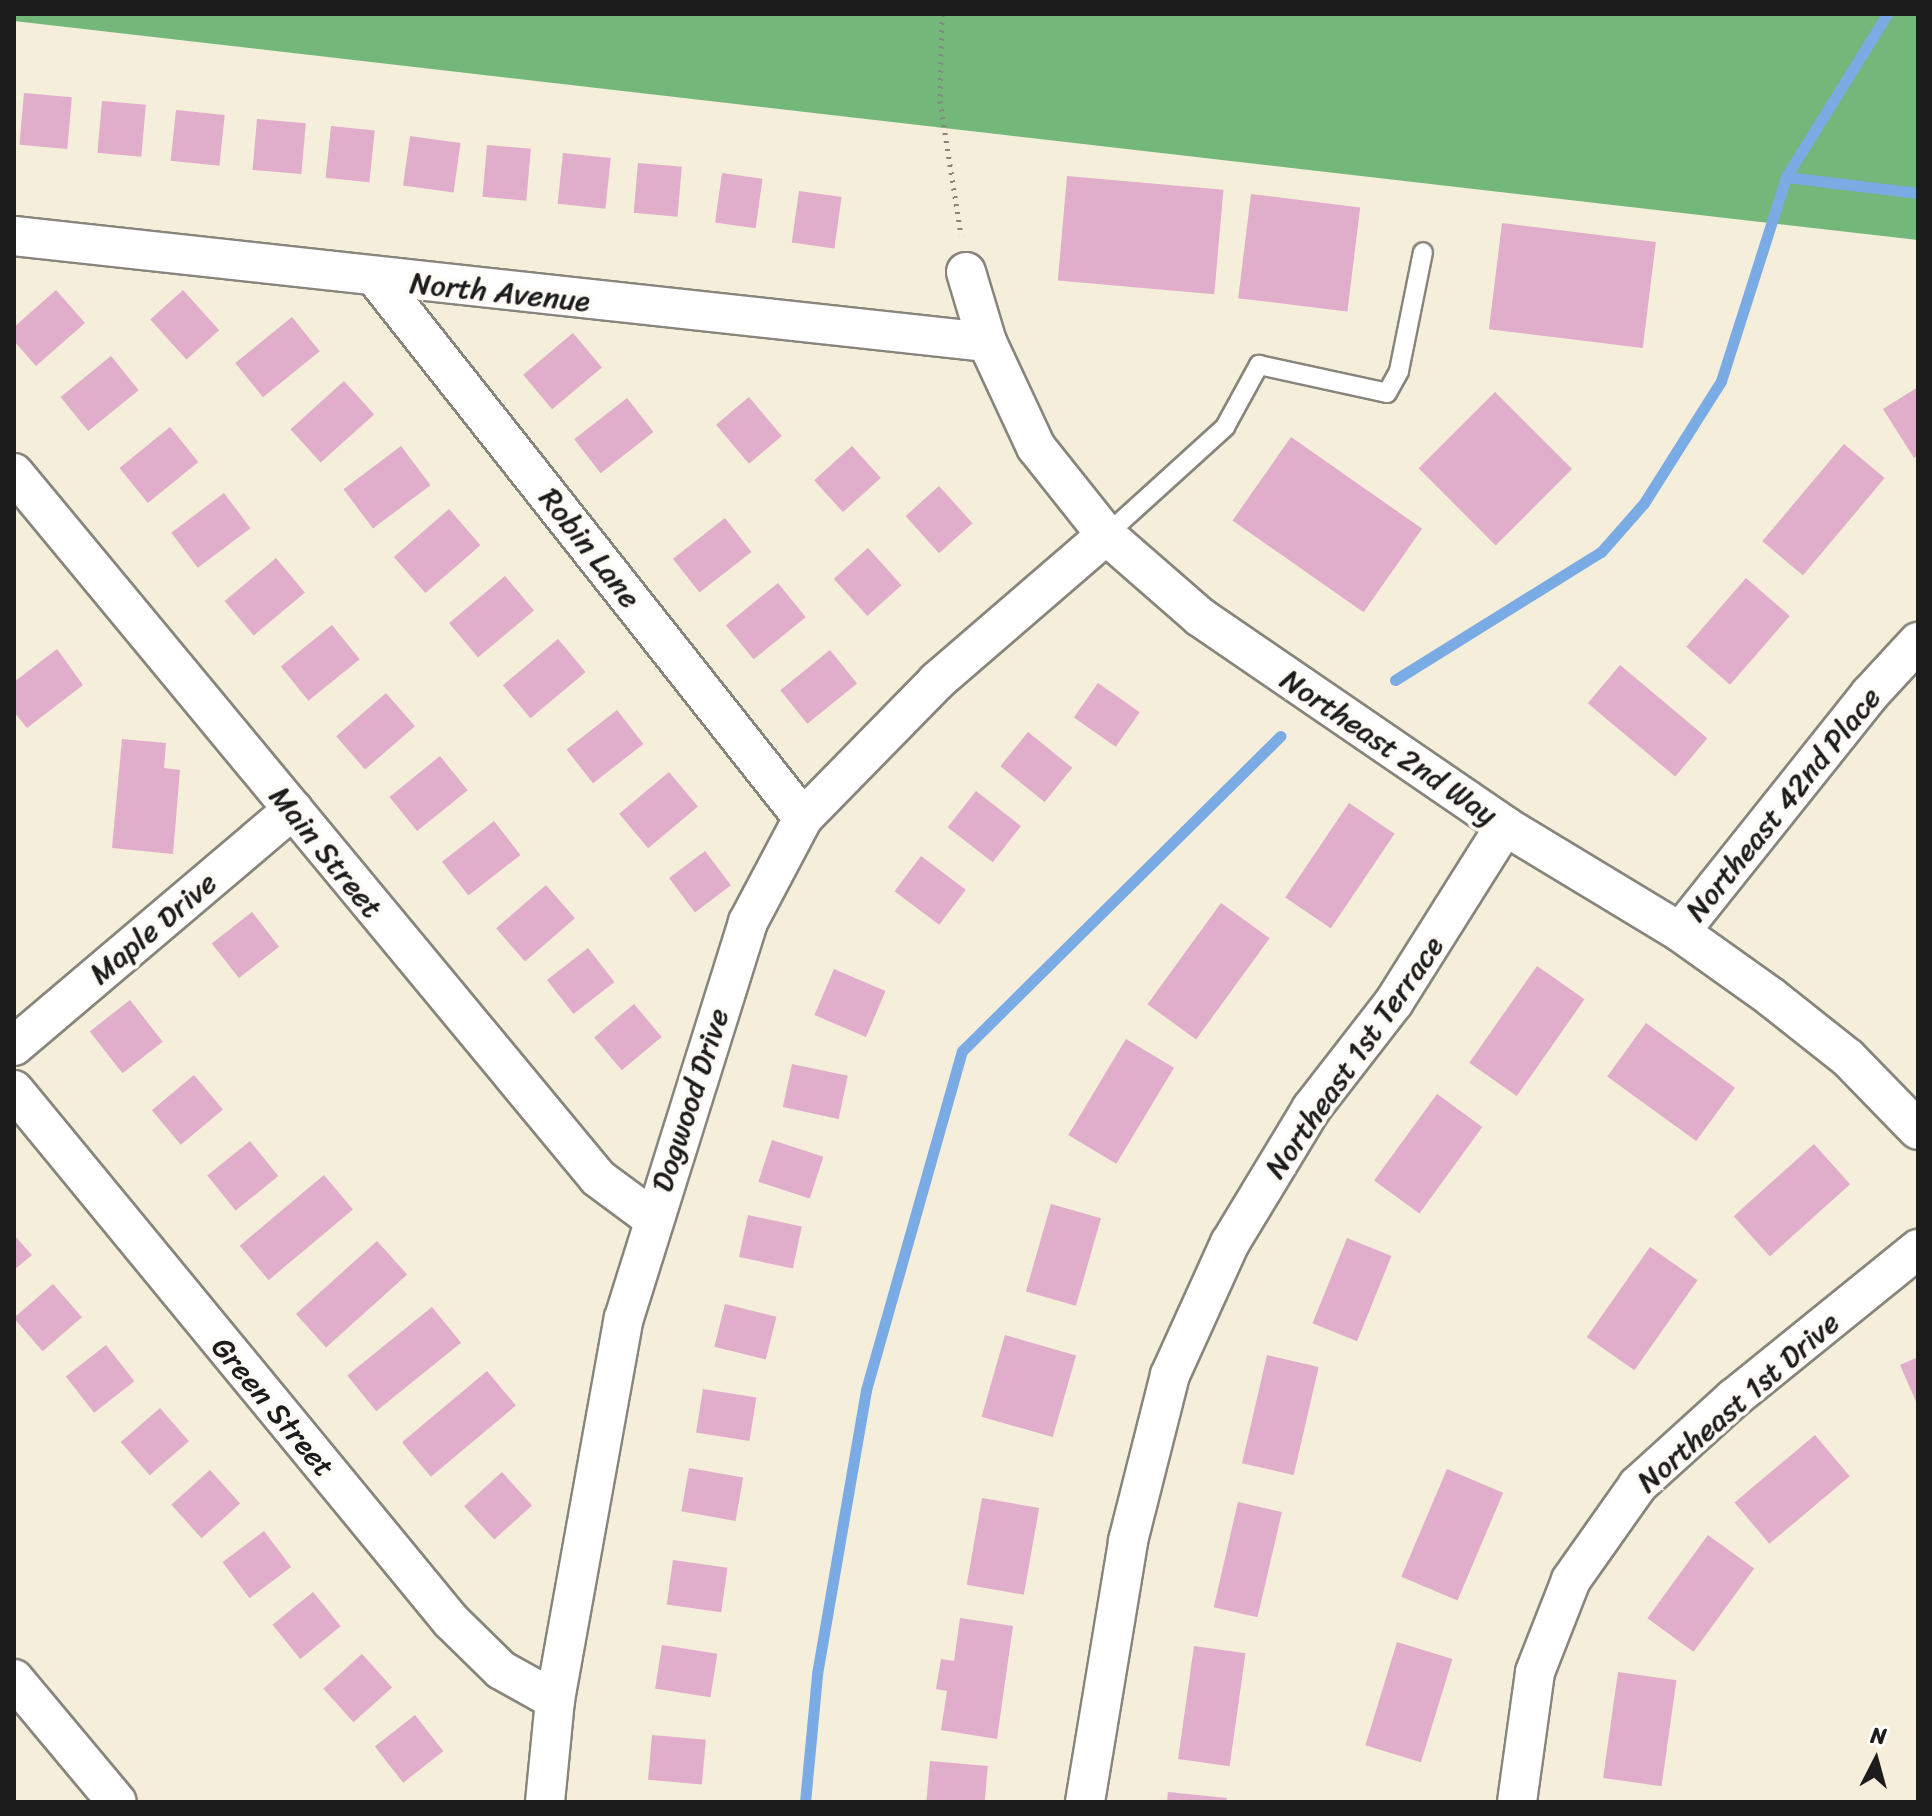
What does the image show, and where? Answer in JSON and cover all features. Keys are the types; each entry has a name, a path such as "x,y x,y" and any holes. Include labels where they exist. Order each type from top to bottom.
{"street":[{"name":"North Avenue","path":"14,236 376,278 987,342"},
{"name":"Northeast 2nd Way","path":"965,260 987,342 1036,447 1106,535 1200,617 1505,826 1680,932 1848,1058 1918,1130"},
{"name":"Robin Lane","path":"376,278 803,818"},
{"name":"Main Street","path":"14,473 598,1178 652,1218"},
{"name":"Dogwood Drive","path":"545,1802 555,1700 624,1318 652,1218 748,922 803,818 937,681 1106,535"},
{"name":"Northeast 42nd Place","path":"1680,932 1870,694 1918,642"},
{"name":"Maple Drive","path":"14,1046 293,809"},
{"name":"Northeast 1st Terrace","path":"1085,1802 1128,1541 1170,1375 1230,1243 1311,1109 1394,1002 1505,826"},
{"name":"Green Street","path":"14,1090 451,1621 501,1670 555,1700"},
{"name":"Northeast 1st Drive","path":"1517,1802 1535,1672 1571,1580 1638,1485 1734,1398 1918,1249"},
{"path":"14,1679 117,1802"}],"lane":[{"path":"1106,535 1225,427 1259,365 1387,393 1399,371 1423,252"}],"path":[{"path":"942,14 940,101 965,260"}],"green space":[{"path":"14,14 1918,14 1918,240 14,21"}],"building":[{"path":"24,93 72,97 67,149 19,145"},
{"path":"102,101 146,105 141,157 97,153"},
{"path":"176,110 225,115 219,166 171,161"},
{"path":"257,119 306,123 301,174 253,170"},
{"path":"331,126 375,131 369,182 326,178"},
{"path":"410,136 461,143 454,193 403,186"},
{"path":"487,145 531,149 526,201 482,197"},
{"path":"563,153 611,158 605,209 558,204"},
{"path":"638,163 682,167 677,217 634,213"},
{"path":"722,173 763,179 756,228 715,223"},
{"path":"1067,176 1223,190 1214,294 1058,281"},
{"path":"799,191 842,197 834,248 792,242"},
{"path":"1251,194 1360,207 1347,312 1238,298"},
{"path":"1502,223 1656,242 1643,348 1489,329"},
{"path":"56,290 85,323 36,366 14,341 14,327"},
{"path":"183,290 219,330 186,360 150,319"},
{"path":"292,317 320,351 263,397 235,363"},
{"path":"573,333 602,367 552,409 523,375"},
{"path":"111,356 139,390 88,431 60,397"},
{"path":"344,381 374,414 321,463 290,429"},
{"path":"1918,387 1918,456 1914,458 1883,409"},
{"path":"1495,392 1572,469 1496,545 1419,468"},
{"path":"749,397 782,436 749,464 716,425"},
{"path":"627,398 653,432 601,473 574,439"},
{"path":"170,427 198,462 148,503 119,468"},
{"path":"1291,437 1422,529 1364,612 1232,521"},
{"path":"1844,444 1885,478 1803,575 1762,541"},
{"path":"401,446 430,485 373,528 343,489"},
{"path":"852,446 881,478 843,512 814,480"},
{"path":"939,486 972,523 939,553 906,516"},
{"path":"224,493 250,528 198,568 171,533"},
{"path":"449,509 480,545 425,593 394,557"},
{"path":"725,518 751,552 699,593 673,559"},
{"path":"868,548 901,585 867,616 834,579"},
{"path":"276,558 305,592 254,636 225,601"},
{"path":"505,576 534,610 478,657 449,623"},
{"path":"1746,578 1790,616 1730,685 1686,647"},
{"path":"778,583 806,617 754,659 726,625"},
{"path":"332,625 360,659 308,701 281,667"},
{"path":"558,639 586,672 530,718 503,685"},
{"path":"57,649 83,685 27,728 14,712 14,682"},
{"path":"830,650 857,683 807,724 780,690"},
{"path":"1620,665 1707,738 1675,777 1588,703"},
{"path":"1098,683 1140,712 1116,747 1074,717"},
{"path":"386,693 415,726 365,770 336,736"},
{"path":"617,710 643,744 593,783 567,749"},
{"path":"1028,732 1072,768 1045,802 1000,766"},
{"path":"122,739 166,743 164,768 180,770 173,854 112,848"},
{"path":"440,756 468,790 417,831 389,797"},
{"path":"669,772 698,806 648,848 619,814"},
{"path":"976,791 1021,826 993,862 948,827"},
{"path":"1349,803 1395,834 1331,928 1285,898"},
{"path":"494,821 520,855 468,896 442,862"},
{"path":"705,851 731,885 695,912 669,878"},
{"path":"921,856 966,890 939,925 895,891"},
{"path":"546,885 575,918 525,962 496,928"},
{"path":"1221,903 1270,938 1196,1039 1148,1004"},
{"path":"252,912 279,947 239,978 212,943"},
{"path":"588,948 614,982 573,1014 547,980"},
{"path":"1537,966 1585,999 1517,1096 1469,1063"},
{"path":"834,969 886,991 866,1037 814,1015"},
{"path":"130,1000 163,1042 122,1073 90,1031"},
{"path":"634,1004 662,1037 622,1070 594,1037"},
{"path":"1646,1023 1735,1088 1696,1141 1607,1076"},
{"path":"1126,1039 1174,1068 1116,1164 1068,1135"},
{"path":"792,1064 848,1076 839,1119 783,1107"},
{"path":"194,1075 223,1109 181,1145 152,1110"},
{"path":"1437,1094 1482,1127 1419,1213 1374,1181"},
{"path":"772,1140 823,1157 810,1199 758,1182"},
{"path":"250,1141 278,1176 236,1211 207,1176"},
{"path":"1814,1144 1850,1184 1770,1256 1734,1216"},
{"path":"324,1175 353,1209 269,1280 240,1246"},
{"path":"1051,1204 1101,1218 1076,1306 1026,1291"},
{"path":"748,1215 802,1226 793,1268 739,1257"},
{"path":"14,1235 32,1255 14,1270"},
{"path":"1347,1238 1392,1256 1357,1341 1313,1323"},
{"path":"377,1241 407,1274 326,1347 296,1314"},
{"path":"1650,1247 1698,1280 1634,1370 1587,1337"},
{"path":"53,1284 82,1317 43,1351 14,1318"},
{"path":"725,1304 776,1317 766,1360 714,1347"},
{"path":"432,1307 461,1343 376,1411 347,1376"},
{"path":"1005,1335 1076,1355 1053,1437 982,1417"},
{"path":"106,1345 134,1381 94,1413 66,1376"},
{"path":"1267,1355 1319,1367 1294,1475 1242,1463"},
{"path":"1918,1357 1918,1406 1900,1365"},
{"path":"487,1371 516,1405 431,1477 402,1442"},
{"path":"703,1389 756,1397 749,1441 696,1432"},
{"path":"160,1408 189,1441 150,1475 121,1442"},
{"path":"1815,1435 1850,1476 1769,1544 1735,1502"},
{"path":"689,1468 743,1478 736,1521 681,1511"},
{"path":"1447,1469 1503,1493 1457,1601 1401,1577"},
{"path":"210,1470 240,1503 201,1538 171,1505"},
{"path":"502,1472 532,1505 494,1540 464,1506"},
{"path":"982,1498 1039,1508 1024,1595 967,1585"},
{"path":"1238,1502 1282,1512 1258,1617 1214,1607"},
{"path":"264,1531 291,1567 250,1598 222,1562"},
{"path":"1708,1535 1754,1569 1694,1652 1647,1618"},
{"path":"673,1560 727,1568 721,1612 667,1605"},
{"path":"313,1592 341,1626 300,1659 273,1625"},
{"path":"960,1618 1013,1626 997,1739 941,1730 947,1691 936,1689 941,1659 954,1661"},
{"path":"1397,1642 1452,1659 1421,1762 1365,1745"},
{"path":"662,1645 717,1654 710,1697 655,1688"},
{"path":"1194,1646 1245,1653 1230,1766 1178,1759"},
{"path":"362,1654 392,1687 353,1722 323,1689"},
{"path":"1618,1672 1676,1680 1662,1786 1603,1778"},
{"path":"415,1715 443,1751 403,1783 375,1746"},
{"path":"652,1735 706,1740 702,1785 648,1780"},
{"path":"930,1761 988,1766 985,1802 926,1802"},
{"path":"1168,1792 1227,1798 1226,1802 1167,1802"}],"waterway":[{"path":"1395,680 1601,552 1644,503 1721,381 1786,177 1887,14"},
{"path":"1786,177 1918,193"},
{"path":"805,1802 817,1674 866,1390 962,1051 1280,736"}]}
